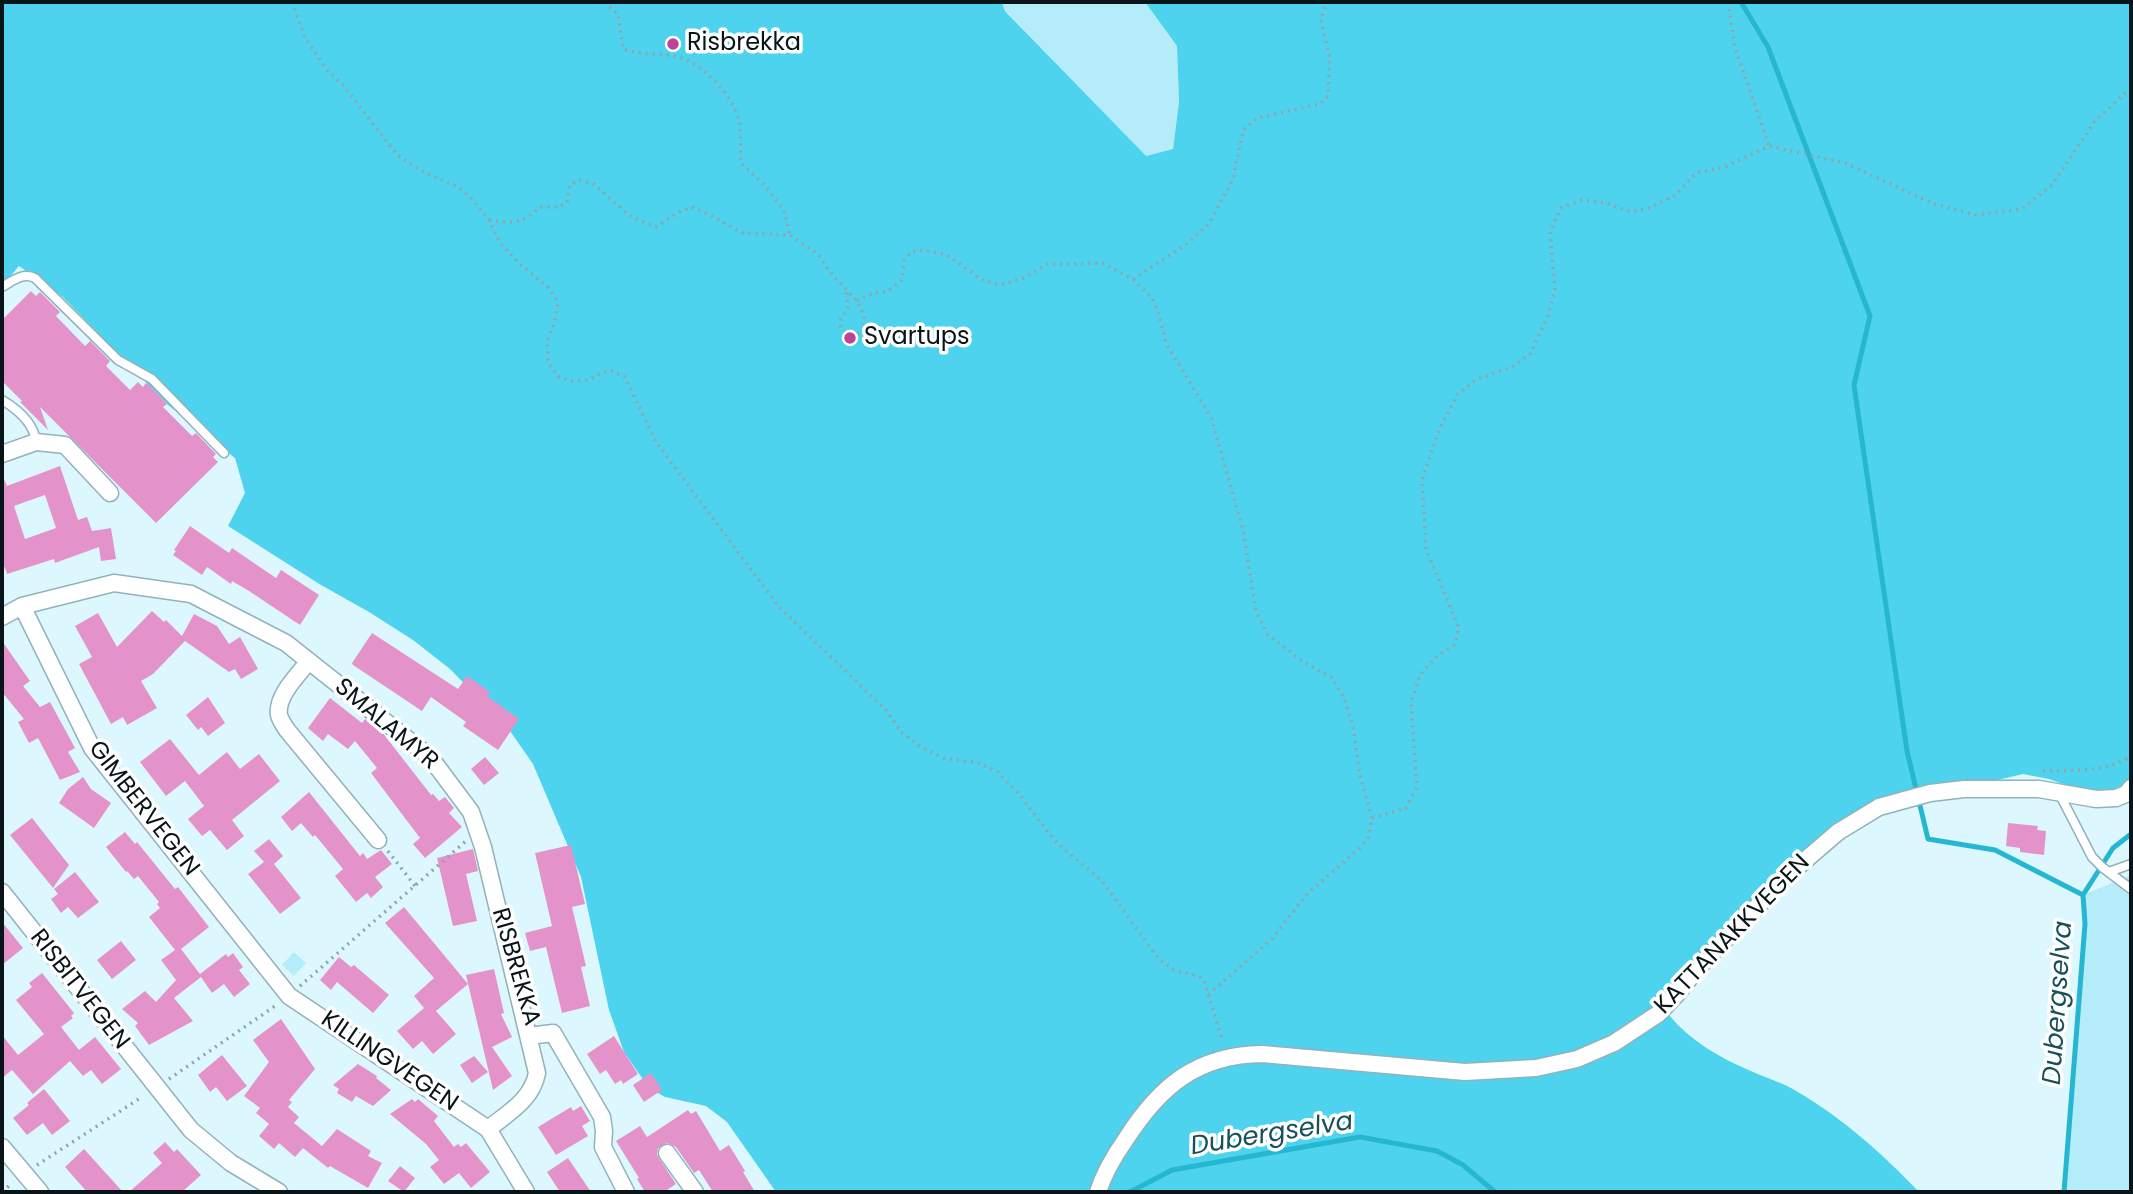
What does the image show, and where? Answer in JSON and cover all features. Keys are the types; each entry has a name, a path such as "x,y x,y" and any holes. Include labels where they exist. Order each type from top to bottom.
{"street":[{"path":"2,454 36,442 65,445 110,494"},
{"name":"SMALAMYR","path":"2,617 22,606 114,583 191,594 286,643 430,757 471,812 478,831"},
{"name":"GIMBERVEGEN","path":"22,606 92,748 289,996"},
{"name":"SMALAMYR","path":"309,661 286,691 279,706 279,718 378,840"},
{"name":"KATTANAKKVEGEN","path":"1098,1192 1112,1160 1140,1117 1178,1079 1208,1063 1246,1054 1262,1054 1465,1072 1536,1068 1577,1059 1614,1043 1658,1014 1701,964 1788,875 1838,832 1879,807 1930,793 1980,788 2039,789 2096,799 2126,794 2131,788"},
{"name":"RISBREKKA","path":"478,831 529,1036 553,1033 560,1043 602,1117 603,1147 626,1192"},
{"name":"RISBITVEGEN","path":"2,892 191,1130 231,1163 279,1192"},
{"name":"KILLINGVEGEN","path":"289,996 488,1129 526,1192"},
{"path":"488,1129 527,1098 535,1087 537,1073 529,1036"},
{"path":"2,1147 40,1192"},
{"path":"667,1153 695,1192"}],"lane":[{"path":"2,287 20,277 34,278 118,360 152,379 224,453"},
{"path":"2,400 19,412 33,428 36,442"},
{"path":"2058,793 2092,857 2131,889"},
{"path":"2109,872 2131,864"}],"path":[{"path":"292,2 305,38 327,70 343,85 397,155 420,170 457,187 472,199 489,220 500,243 549,288 558,303 547,341 548,363 559,377 573,381 587,380 609,370 625,377 656,442 779,607 886,710 902,733 922,748 944,758 978,763 998,772 1019,794 1055,841 1103,882 1158,958 1174,970 1199,976 1204,981 1223,1043 1234,1042"},
{"path":"604,2 618,14 623,49 687,60 720,84 739,119 741,163 766,187 784,210 790,235"},
{"path":"1133,279 1184,246 1209,224 1233,179 1243,130 1258,118 1320,104 1328,96 1330,58 1321,20 1326,2"},
{"path":"1728,2 1735,48 1769,146"},
{"path":"1372,818 1406,808 1417,787 1411,703 1420,675 1436,657 1454,645 1459,628 1426,550 1422,480 1439,430 1457,395 1477,379 1511,367 1530,354 1547,318 1555,290 1550,232 1561,208 1582,200 1606,203 1631,212 1649,208 1676,195 1696,173 1727,166 1769,146 1845,163 1932,203 1976,215 2022,209 2052,185 2095,121 2131,88"},
{"path":"489,220 514,223 527,219 540,207 560,207 567,202 570,185 578,180 594,184 630,216 656,227 692,207 742,233 790,235 819,254 830,271 857,300 864,315 866,329 854,336 845,332 841,326 841,319 848,307 846,289"},
{"path":"857,300 873,293 887,292 902,280 904,261 911,252 924,250 947,255 982,280 1000,285 1023,278 1048,264 1102,263 1133,279 1152,298 1166,342 1212,416 1243,530 1256,611 1267,634 1303,662 1331,677 1344,697 1353,727 1361,780 1372,818 1368,838 1361,847 1307,894 1272,939 1209,994"},
{"path":"2033,771 2099,769 2120,764 2131,756"},
{"path":"24,1174 289,996 478,831"},
{"path":"378,840 415,886"}],"shaded area":[{"path":"2,2 1002,2 1005,11 1146,156 1173,149 1179,102 1177,46 1145,2 2131,2 2131,802 2118,796 2083,791 2049,779 2023,774 1955,790 1872,817 1823,838 1783,868 1701,952 1673,989 1665,1010 1683,1030 1727,1060 1791,1088 1826,1110 1890,1163 1919,1192 776,1192 727,1122 706,1106 665,1097 649,1088 624,1052 609,1010 581,877 533,764 508,728 450,669 413,640 228,526 245,493 235,458 168,405 63,297 19,266 2,286"},
{"path":"1002,2 1145,2 1177,46 1179,102 1173,149 1145,156 1005,10"},
{"path":"2131,875 2131,1192 2064,1192 2085,924 2083,895"},
{"path":"294,952 306,963 294,976 282,965"}],"building":[{"path":"31,291 36,296 40,292 60,312 56,316 85,346 90,341 110,361 106,366 130,390 138,382 143,387 148,384 167,404 163,407 192,436 196,433 216,454 213,457 218,462 156,523 40,407 48,430 2,381 2,320"},
{"path":"60,466 78,520 87,517 92,531 111,528 116,559 101,561 99,547 55,563 54,559 7,574 2,560 2,479 7,486","holes":["45,495 56,528 25,539 14,506"]},
{"path":"190,526 229,553 232,548 276,578 281,570 319,595 300,625 207,567 202,575 173,555"},
{"path":"152,611 182,636 194,614 217,626 229,644 240,637 258,669 241,679 235,669 229,672 185,641 153,674 141,681 157,708 127,725 123,717 111,724 79,664 92,657 75,626 98,613 117,647"},
{"path":"372,633 458,689 467,676 490,692 487,696 519,719 498,750 463,726 466,722 431,697 422,711 353,665"},
{"path":"2,641 30,681 23,686 40,707 50,702 75,748 68,752 80,772 60,780 38,738 29,743 18,722 24,719 2,692"},
{"path":"208,697 225,723 208,736 201,727 198,730 186,715"},
{"path":"330,698 362,723 365,719 382,732 431,795 439,801 445,797 454,808 449,813 462,827 425,858 413,844 420,838 371,773 377,768 355,741 348,749 328,734 323,741 308,728"},
{"path":"170,739 199,775 227,752 240,769 259,754 280,781 232,820 244,836 227,850 210,830 202,836 188,819 204,806 185,781 166,796 140,762"},
{"path":"485,757 499,773 484,785 471,769"},
{"path":"83,777 91,789 111,803 94,828 59,803 68,789"},
{"path":"309,792 360,856 363,853 367,859 381,850 392,864 375,877 383,887 371,898 367,893 356,902 335,876 343,869 315,835 313,837 301,823 292,831 281,817"},
{"path":"32,818 69,865 53,888 10,835"},
{"path":"2008,823 2038,826 2037,830 2046,831 2044,855 2020,852 2020,848 2006,846"},
{"path":"125,832 135,844 137,842 175,889 178,887 209,927 181,949 200,974 226,954 228,957 233,953 243,967 239,970 250,984 234,997 224,984 212,993 201,977 174,998 193,1021 149,1045 135,1026 138,1023 122,1009 145,991 156,1002 176,980 161,960 175,950 149,917 160,908 157,904 159,902 138,876 134,879 126,872 106,847"},
{"path":"269,839 283,856 274,864 301,898 280,914 248,874 264,862 254,851"},
{"path":"571,845 585,904 572,907 586,966 581,967 590,1006 562,1013 546,947 530,951 525,933 552,926 535,853"},
{"path":"473,849 478,871 466,874 477,921 453,926 437,858"},
{"path":"75,872 99,902 78,918 68,907 61,913 51,899 58,894 54,889"},
{"path":"404,907 468,984 436,1011 456,1034 433,1054 422,1041 413,1049 397,1031 424,1008 414,996 434,978 385,923"},
{"path":"2,922 23,948 2,965"},
{"path":"121,941 136,960 112,979 97,960"},
{"path":"339,957 351,967 354,965 389,995 373,1013 337,982 331,990 320,980"},
{"path":"494,969 504,1013 501,1014 512,1037 492,1047 512,1076 493,1090 466,975"},
{"path":"42,973 74,1013 71,1016 73,1018 61,1027 79,1050 95,1037 121,1069 102,1084 91,1070 83,1076 70,1061 33,1094 12,1070 2,1078 2,1035 18,1055 44,1034 16,1000 32,987 29,983"},
{"path":"281,1019 315,1069 289,1100 292,1102 288,1107 299,1117 294,1123 322,1146 337,1129 371,1151 368,1156 382,1163 368,1188 330,1166 328,1168 303,1148 295,1157 279,1143 274,1149 259,1136 269,1124 256,1113 260,1108 244,1096 269,1062 253,1040"},
{"path":"614,1036 638,1074 623,1084 621,1080 615,1084 606,1070 600,1074 587,1054"},
{"path":"222,1055 247,1086 227,1101 216,1087 210,1092 198,1075"},
{"path":"474,1056 488,1072 472,1083 460,1065"},
{"path":"358,1064 377,1076 376,1078 391,1090 373,1106 356,1096 352,1102 337,1093 339,1089 333,1085"},
{"path":"651,1073 662,1090 644,1102 633,1085"},
{"path":"44,1089 70,1121 52,1135 43,1123 27,1135 13,1118"},
{"path":"412,1099 415,1102 418,1099 438,1116 434,1121 454,1147 458,1144 461,1147 466,1143 490,1172 471,1188 459,1173 444,1184 430,1167 439,1160 426,1144 390,1114"},
{"path":"581,1106 590,1121 582,1126 588,1136 556,1155 538,1127 571,1107 573,1111"},
{"path":"688,1110 691,1114 696,1111 720,1151 729,1145 755,1192 713,1192 699,1170 694,1173 676,1147 667,1143 658,1148 657,1155 676,1184 664,1192 645,1192 616,1141 640,1126 647,1137"},
{"path":"165,1142 174,1152 177,1149 201,1175 182,1192 129,1192 162,1163 153,1153"},
{"path":"84,1149 123,1192 87,1192 65,1167"},
{"path":"568,1158 591,1192 560,1192 547,1172"},
{"path":"400,1166 415,1178 404,1192 388,1181"}],"waterway":[{"path":"1741,2 1768,47 1870,316 1854,385 1907,751 1928,839 1995,850 2083,895"},
{"name":"Dubergselva","path":"2064,1192 2085,924 2083,895 2113,848 2131,834"},
{"name":"Dubergselva","path":"1130,1192 1172,1170 1360,1137 1437,1151 1463,1165 1495,1192"}],"place":[{"name":"Risbrekka","path":"673,44"},
{"name":"Svartups","path":"850,338"}]}
